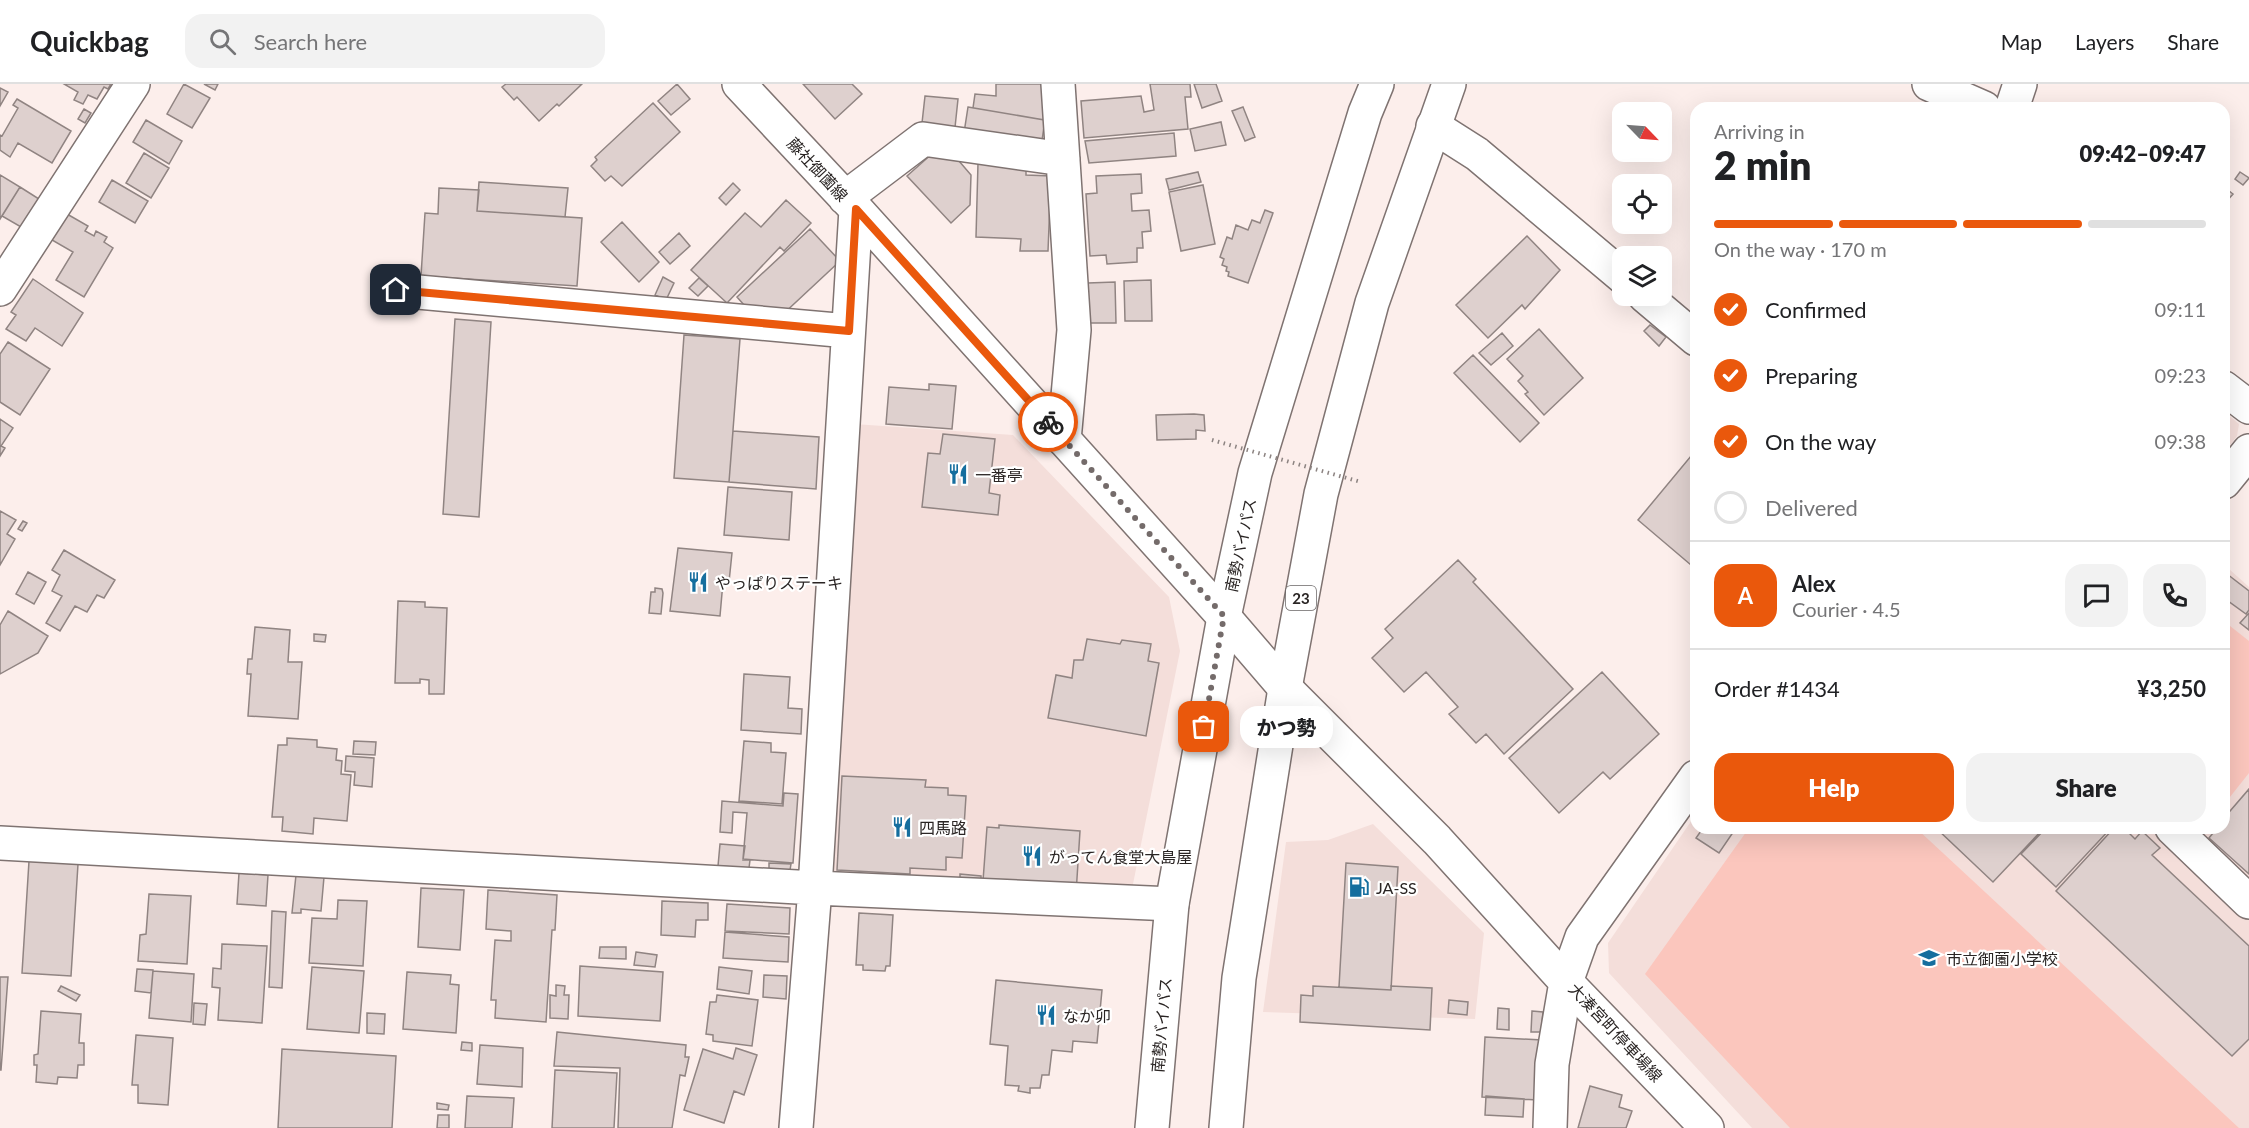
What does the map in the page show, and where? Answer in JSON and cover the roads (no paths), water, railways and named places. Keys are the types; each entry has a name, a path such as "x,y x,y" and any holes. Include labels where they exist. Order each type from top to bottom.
{"main road":[{"path":"0,289 133,84"},
{"name":"藤社御薗線","path":"739,84 851,204 1224,616 1285,688 1437,840 1566,982"},
{"path":"1058,84 1074,330 1064,440"},
{"name":"南勢バイパス","path":"1152,1128 1172,904 1224,616 1256,473 1365,113 1377,84"},
{"name":"23","path":"1226,1128 1239,978 1285,688 1321,494 1372,303 1449,84"},
{"path":"1929,84 1970,102"},
{"path":"2014,102 2020,84"},
{"path":"1433,126 1477,154 1612,268"},
{"path":"796,1128 815,888 849,331 851,204 923,139 1063,159"},
{"path":"396,290 849,331"},
{"path":"1657,306 1690,334"},
{"path":"2230,393 2249,407"},
{"path":"2230,475 2249,451"},
{"name":"大湊宮町停車場線","path":"1690,785 1582,936 1566,982 1707,1128"},
{"path":"2178,834 2249,902"},
{"path":"0,843 815,888 1172,904"},
{"path":"1550,1128 1552,1064 1566,982"}],"place":[{"name":"一番亭","path":"958,474"},
{"name":"やっぱりステーキ","path":"698,582"},
{"name":"かつ勢","path":"1204,727"},
{"name":"四馬路","path":"902,827"},
{"name":"がってん食堂大島屋","path":"1032,856"},
{"name":"JA-SS","path":"1359,887"},
{"name":"市立御薗小学校","path":"1929,958"},
{"name":"なか卯","path":"1046,1015"}]}
